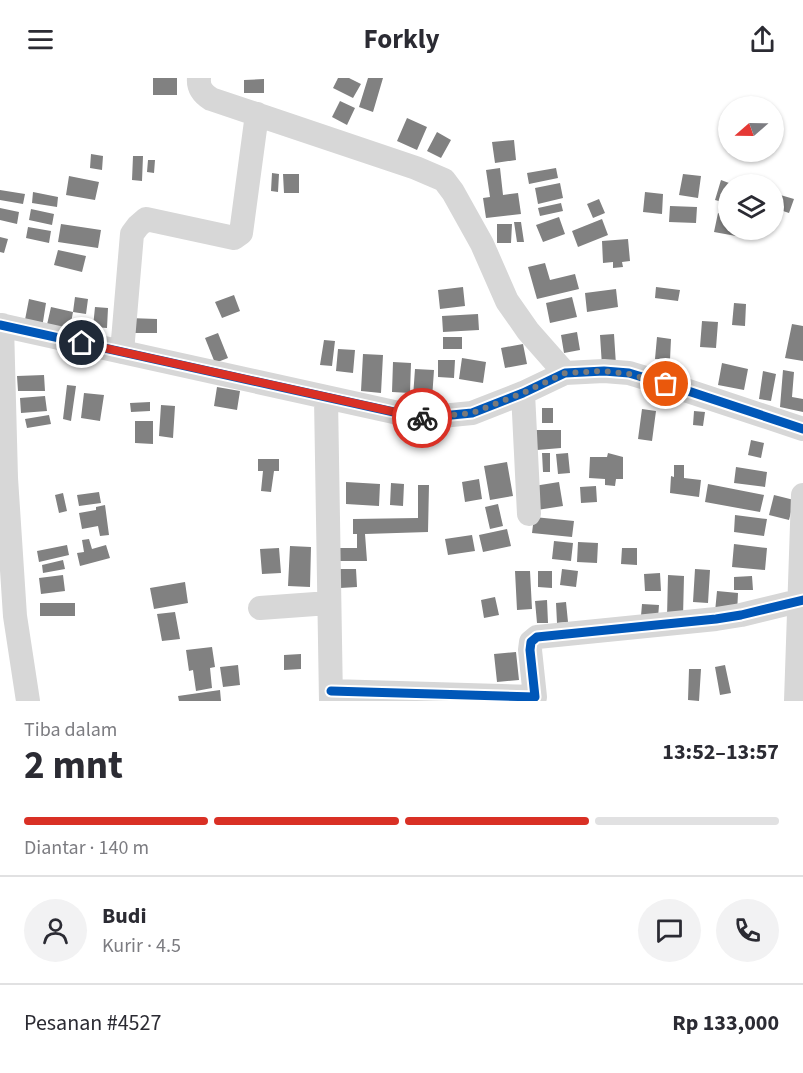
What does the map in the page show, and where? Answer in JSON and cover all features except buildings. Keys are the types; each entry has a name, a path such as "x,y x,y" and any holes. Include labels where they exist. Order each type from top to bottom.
{"street":[{"path":"199,78 198,83 203,94 211,99 416,168 444,180 482,244 507,301 528,331 565,373"},
{"path":"122,352 132,234 146,219 234,238 241,233 257,114"},
{"path":"28,701 15,616 6,478 1,325 421,418 472,413 565,373 604,371 629,374 685,390 803,429"},
{"path":"523,393 529,514"},
{"path":"326,398 331,696 536,699 530,650 531,642 537,637 716,619 802,600"},
{"path":"796,701 802,600 803,495"},
{"path":"260,608 329,603"}],"cycle path":[{"path":"0,325 421,418 472,413 565,373 604,371 629,373 803,429"},
{"path":"331,691 535,697 530,650 531,642 537,637 716,619 803,600"}],"way so far":[{"path":"422,418 472,413 565,373 604,371 629,374 666,384"}],"route":[{"path":"82,343 422,418"}]}
